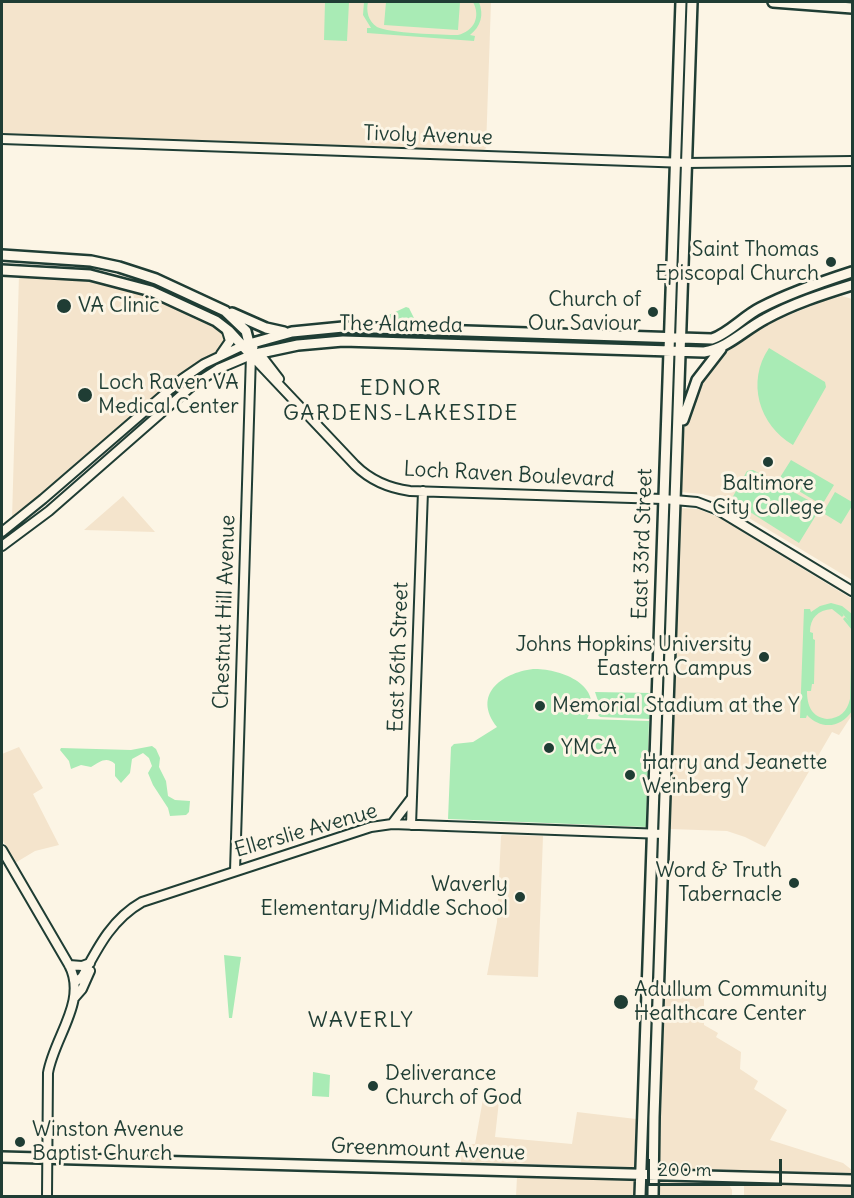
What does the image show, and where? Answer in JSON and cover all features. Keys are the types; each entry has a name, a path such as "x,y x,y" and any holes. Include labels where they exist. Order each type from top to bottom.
{"main road":[{"name":"East 33rd Street","path":"640,1197 681,2"},
{"name":"East 33rd Street","path":"653,1197 692,2"},
{"path":"773,2 852,8"},
{"name":"Loch Raven Boulevard","path":"2,255 103,263 161,281 214,305 242,326 246,331 246,344"},
{"name":"Loch Raven Boulevard","path":"2,270 90,275 137,287 210,317 246,344 255,354"},
{"name":"The Alameda","path":"246,344 292,332 321,328 681,339 717,338 749,314 771,302 852,272"},
{"path":"837,277 852,288"},
{"name":"The Alameda","path":"255,354 287,346 333,341 704,352 724,347 763,320 827,293 852,288"},
{"path":"175,302 188,302 216,314 231,325 246,344 262,348 287,346"},
{"path":"214,305 266,328 292,332"},
{"path":"678,443 687,406 697,380 724,347"},
{"name":"Greenmount Avenue","path":"2,1156 852,1180"}],"street":[{"name":"Tivoly Avenue","path":"2,139 675,163 852,161"},
{"path":"218,356 230,341 229,334 224,327"},
{"name":"The Alameda","path":"2,532 44,499 182,379 218,356 246,344"},
{"name":"The Alameda","path":"2,546 43,516 193,385 218,369 255,354"},
{"name":"Loch Raven Boulevard","path":"255,354 347,458 368,477 394,488 423,491 663,499 700,503 725,513 852,591"},
{"name":"Chestnut Hill Avenue","path":"234,871 248,457 255,354"},
{"name":"East 36th Street","path":"411,825 423,491"},
{"path":"392,824 412,798"},
{"name":"Ellerslie Avenue","path":"75,982 81,979 109,930 133,907 156,896 362,829 392,824 664,834"},
{"path":"2,850 69,965 75,982 75,998"},
{"path":"69,965 82,966 90,963"},
{"path":"46,1197 48,1079 51,1061 75,998 82,989 90,963"}],"shaded area":[{"path":"2,2 491,2 486,148 484,150 430,149 2,135"},
{"name":"Loch Raven VA Medical Center","path":"19,275 80,278 113,284 154,297 209,321 224,332 228,338 220,350 183,373 30,506 12,519"},
{"name":"Baltimore City College","path":"842,296 852,299 852,580 714,497 681,492 684,431 702,383 718,361 734,345 750,334 777,320"},
{"path":"123,496 155,532 84,530"},
{"name":"Johns Hopkins University Eastern Campus","path":"682,508 698,509 718,517 852,599 852,715 839,735 832,732 765,847 727,831 670,829 680,511"},
{"path":"19,747 43,788 33,794 59,845 35,851 15,863 2,839 2,754"},
{"name":"Waverly Elementary/Middle School","path":"502,835 543,836 538,977 487,975 497,922"},
{"path":"665,997 704,997 704,1025 718,1033 716,1037 741,1052 740,1069 758,1081 754,1089 787,1110 770,1140 843,1163 852,1170 852,1173 659,1168"},
{"path":"483,1099 499,1101 495,1137 572,1144 577,1112 636,1119 634,1167 461,1162 462,1144 475,1144"},
{"path":"517,1177 635,1179 635,1196 516,1196"},
{"path":"659,1180 727,1181 732,1190 732,1196 659,1196"},
{"path":"744,1182 852,1186 852,1196 744,1196"}],"green space":[{"path":"325,2 349,2 347,41 324,40"},
{"path":"364,2 368,2 368,16 377,27 404,32 451,35 464,33 472,27 476,18 473,2 479,2 481,16 477,28 470,35 475,36 474,41 367,33 367,28 371,28 363,15"},
{"path":"386,2 460,2 458,30 384,25"},
{"path":"406,307 409,308 416,322 415,326 380,325 380,319"},
{"path":"769,348 825,382 826,387 793,445 772,426 760,402 758,375"},
{"path":"791,460 834,485 822,505 779,479"},
{"path":"753,470 821,507 799,543 731,500 747,471"},
{"path":"835,492 852,502 841,524 823,513"},
{"path":"831,603 842,606 852,614 852,630 852,711 842,721 831,725 818,723 807,715 806,718 800,718 804,609 810,609 811,612","holes":["832,609 842,617 844,615 849,621 845,617 843,619 852,630 850,699 842,714 827,719 814,713 808,701 807,691 811,691 812,684 814,684 815,640 810,627 816,616 827,610"]},
{"name":"YMCA","path":"533,669 544,669 567,675 585,688 590,697 591,707 587,719 649,721 646,827 448,819 451,747 454,744 473,742 497,727 490,715 489,696 501,681 510,675"},
{"path":"595,692 651,693 650,719 600,717"},
{"path":"152,746 160,758 159,767 166,781 168,796 175,800 190,801 189,812 186,815 170,816 168,808 148,773 152,766 149,758 143,753 132,759 130,773 121,783 115,776 115,764 109,760 91,767 81,765 71,769 69,761 60,750 61,748 131,750"},
{"path":"224,955 241,957 232,1018 229,1018"},
{"path":"313,1072 330,1075 329,1097 312,1096"}],"place":[{"name":"Saint Thomas Episcopal Church","path":"831,262"},
{"name":"VA Clinic","path":"64,306"},
{"name":"Church of Our Saviour","path":"653,312"},
{"name":"Loch Raven VA Medical Center","path":"85,395"},
{"name":"Baltimore City College","path":"768,462"},
{"name":"Johns Hopkins University Eastern Campus","path":"764,657"},
{"name":"Memorial Stadium at the Y","path":"540,706"},
{"name":"YMCA","path":"549,748"},
{"name":"Harry and Jeanette Weinberg Y","path":"630,775"},
{"name":"Word & Truth Tabernacle","path":"794,883"},
{"name":"Waverly Elementary/Middle School","path":"520,897"},
{"name":"Adullum Community Healthcare Center","path":"621,1002"},
{"name":"Deliverance Church of God","path":"373,1086"},
{"name":"Winston Avenue Baptist Church","path":"20,1142"}],"district":[{"name":"EDNOR GARDENS-LAKESIDE","path":"401,402"},
{"name":"WAVERLY","path":"361,1021"}]}
